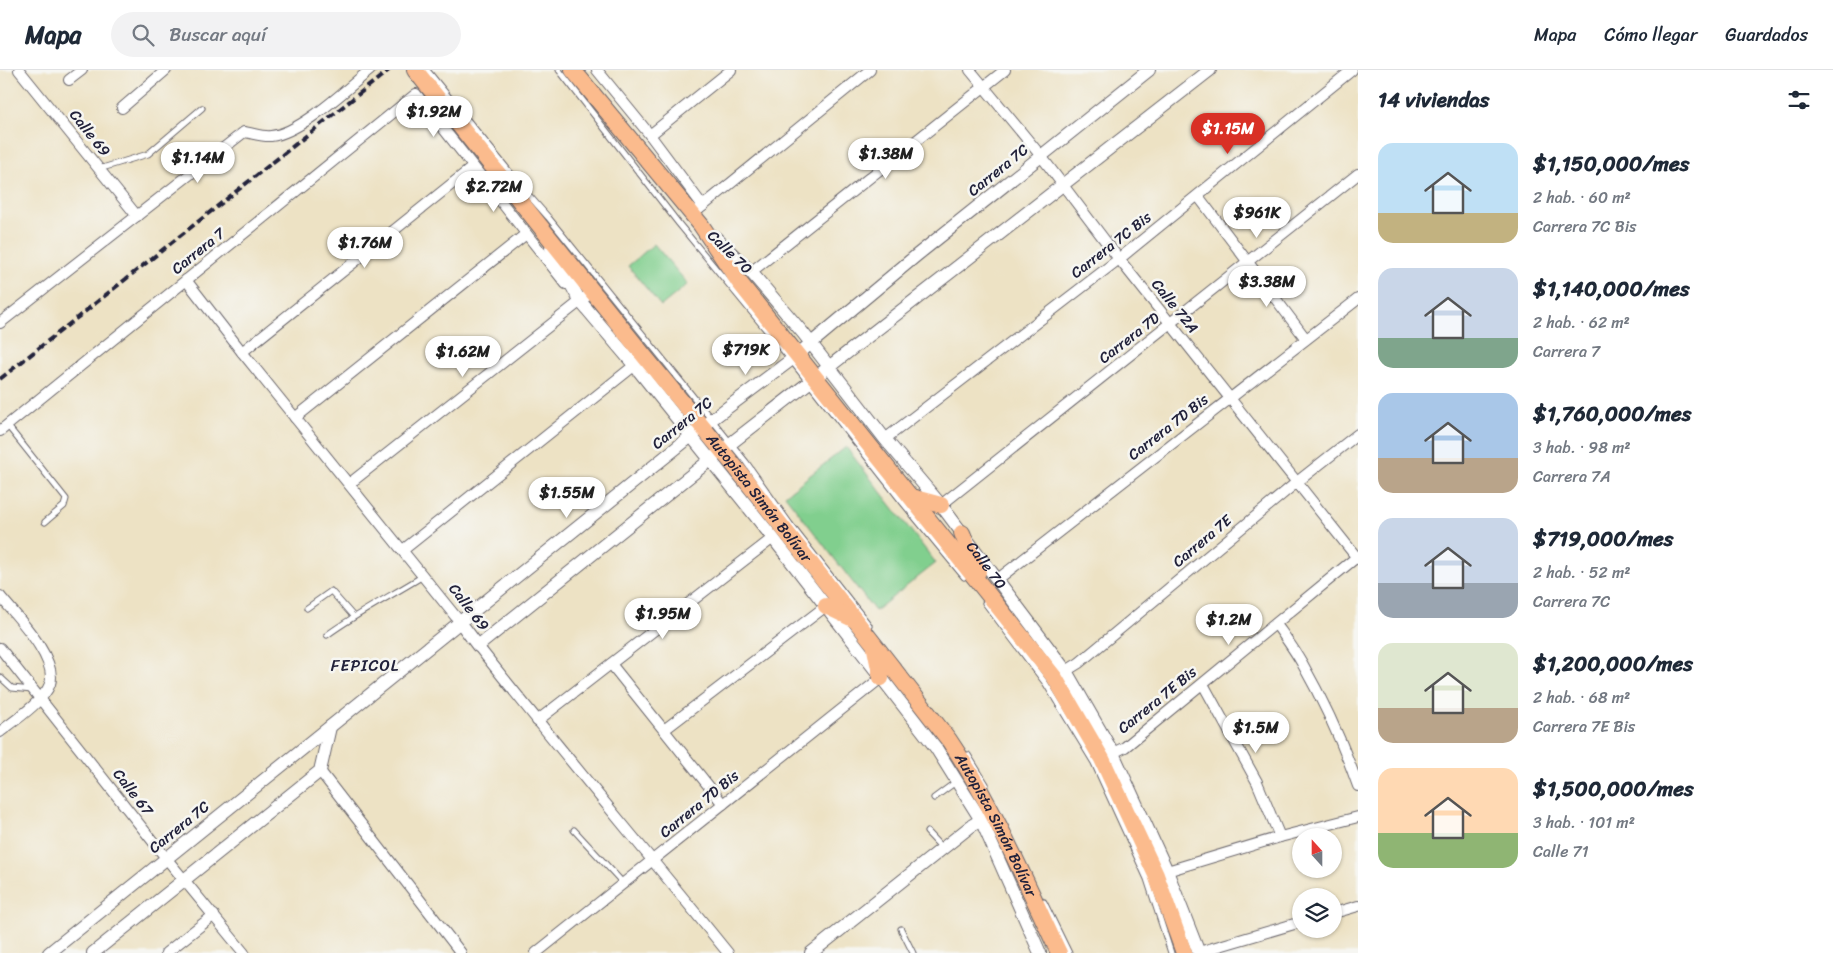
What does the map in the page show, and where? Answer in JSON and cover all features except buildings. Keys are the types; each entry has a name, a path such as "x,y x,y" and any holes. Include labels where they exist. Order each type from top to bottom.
{"highway":[{"name":"Autopista Simón Bolívar","path":"415,70 532,229 586,297 640,362 721,451 856,620 874,638 949,740 971,772 993,814 1059,953"},
{"path":"573,70 699,215 739,282 794,357 911,497 1055,678 1102,759 1194,953"},
{"path":"911,497 941,505"},
{"path":"962,533 984,588"},
{"path":"826,606 856,620"},
{"path":"874,638 880,678"}],"street":[{"name":"Calle 69","path":"18,70 137,216"},
{"path":"68,80 82,70"},
{"path":"122,108 166,70"},
{"path":"0,323 244,132 270,136 290,129 310,119 370,70"},
{"path":"597,70 650,135 699,215 870,70"},
{"path":"650,135 731,70"},
{"name":"Calle 72A","path":"970,70 1041,156 1170,324 1358,558"},
{"path":"751,272 1005,70"},
{"name":"Carrera 7C","path":"49,953 702,428 794,357 917,255 1149,70"},
{"path":"478,646 721,451 1210,70"},
{"name":"Carrera 7C Bis","path":"885,439 1119,259 1352,70"},
{"name":"Carrera 7","path":"4,428 416,94 473,167"},
{"path":"242,352 473,167 532,229 295,418"},
{"name":"Carrera 7D","path":"941,505 1358,174"},
{"path":"1198,196 1306,339"},
{"name":"Calle 70","path":"699,215 751,272 811,343 885,439 962,533"},
{"name":"Calle 69","path":"186,280 348,484 424,576 537,721 728,953"},
{"path":"348,484 586,297"},
{"name":"Carrera 7D Bis","path":"984,588 1358,299"},
{"path":"403,550 640,362"},
{"name":"Carrera 7E","path":"1066,671 1358,434"},
{"path":"721,451 773,538 936,748 958,780 982,820 1040,953"},
{"path":"537,721 773,538"},
{"name":"Carrera 7E Bis","path":"1113,753 1125,747 1358,558"},
{"name":"Calle 70","path":"984,588 1066,671 1113,753 1167,871 1194,953"},
{"path":"0,596 44,652 50,667 50,684 40,699 0,732"},
{"path":"664,730 826,606"},
{"path":"1276,624 1302,662 1348,758 1358,786"},
{"name":"Calle 67","path":"0,648 242,952"},
{"path":"611,664 723,804"},
{"name":"Carrera 7D Bis","path":"536,953 880,678"},
{"path":"1203,684 1257,782 1280,837"},
{"path":"93,953 320,771 330,726"},
{"path":"320,771 461,953"},
{"path":"1167,871 1280,837 1358,818"},
{"path":"811,953 942,848 982,820"},
{"path":"1342,911 1358,906"},
{"path":"166,953 214,915"},
{"path":"1194,953 1292,925"}],"lane":[{"path":"427,70 554,224 702,428"},
{"path":"559,70 679,224 794,357"},
{"path":"99,169 148,154 202,108"},
{"path":"812,380 903,503 984,588 1046,684 1094,763 1147,879 1172,953"},
{"path":"4,428 66,499 64,506 45,522"},
{"path":"721,451 874,638"},
{"path":"326,635 353,616 424,576"},
{"path":"307,608 331,591 353,616"},
{"path":"0,676 12,688 17,690 33,690"},
{"path":"966,752 991,794"},
{"path":"934,798 958,780"},
{"path":"574,830 624,883"},
{"path":"927,832 942,848"},
{"path":"1043,900 1069,953"},
{"path":"901,929 913,953"}],"green space":[{"path":"654,244 688,284 661,306 628,266"},
{"path":"846,447 936,563 875,611 785,495"}],"railway":[{"path":"0,379 389,70"}],"district":[{"name":"FEPICOL","path":"365,665"}]}
